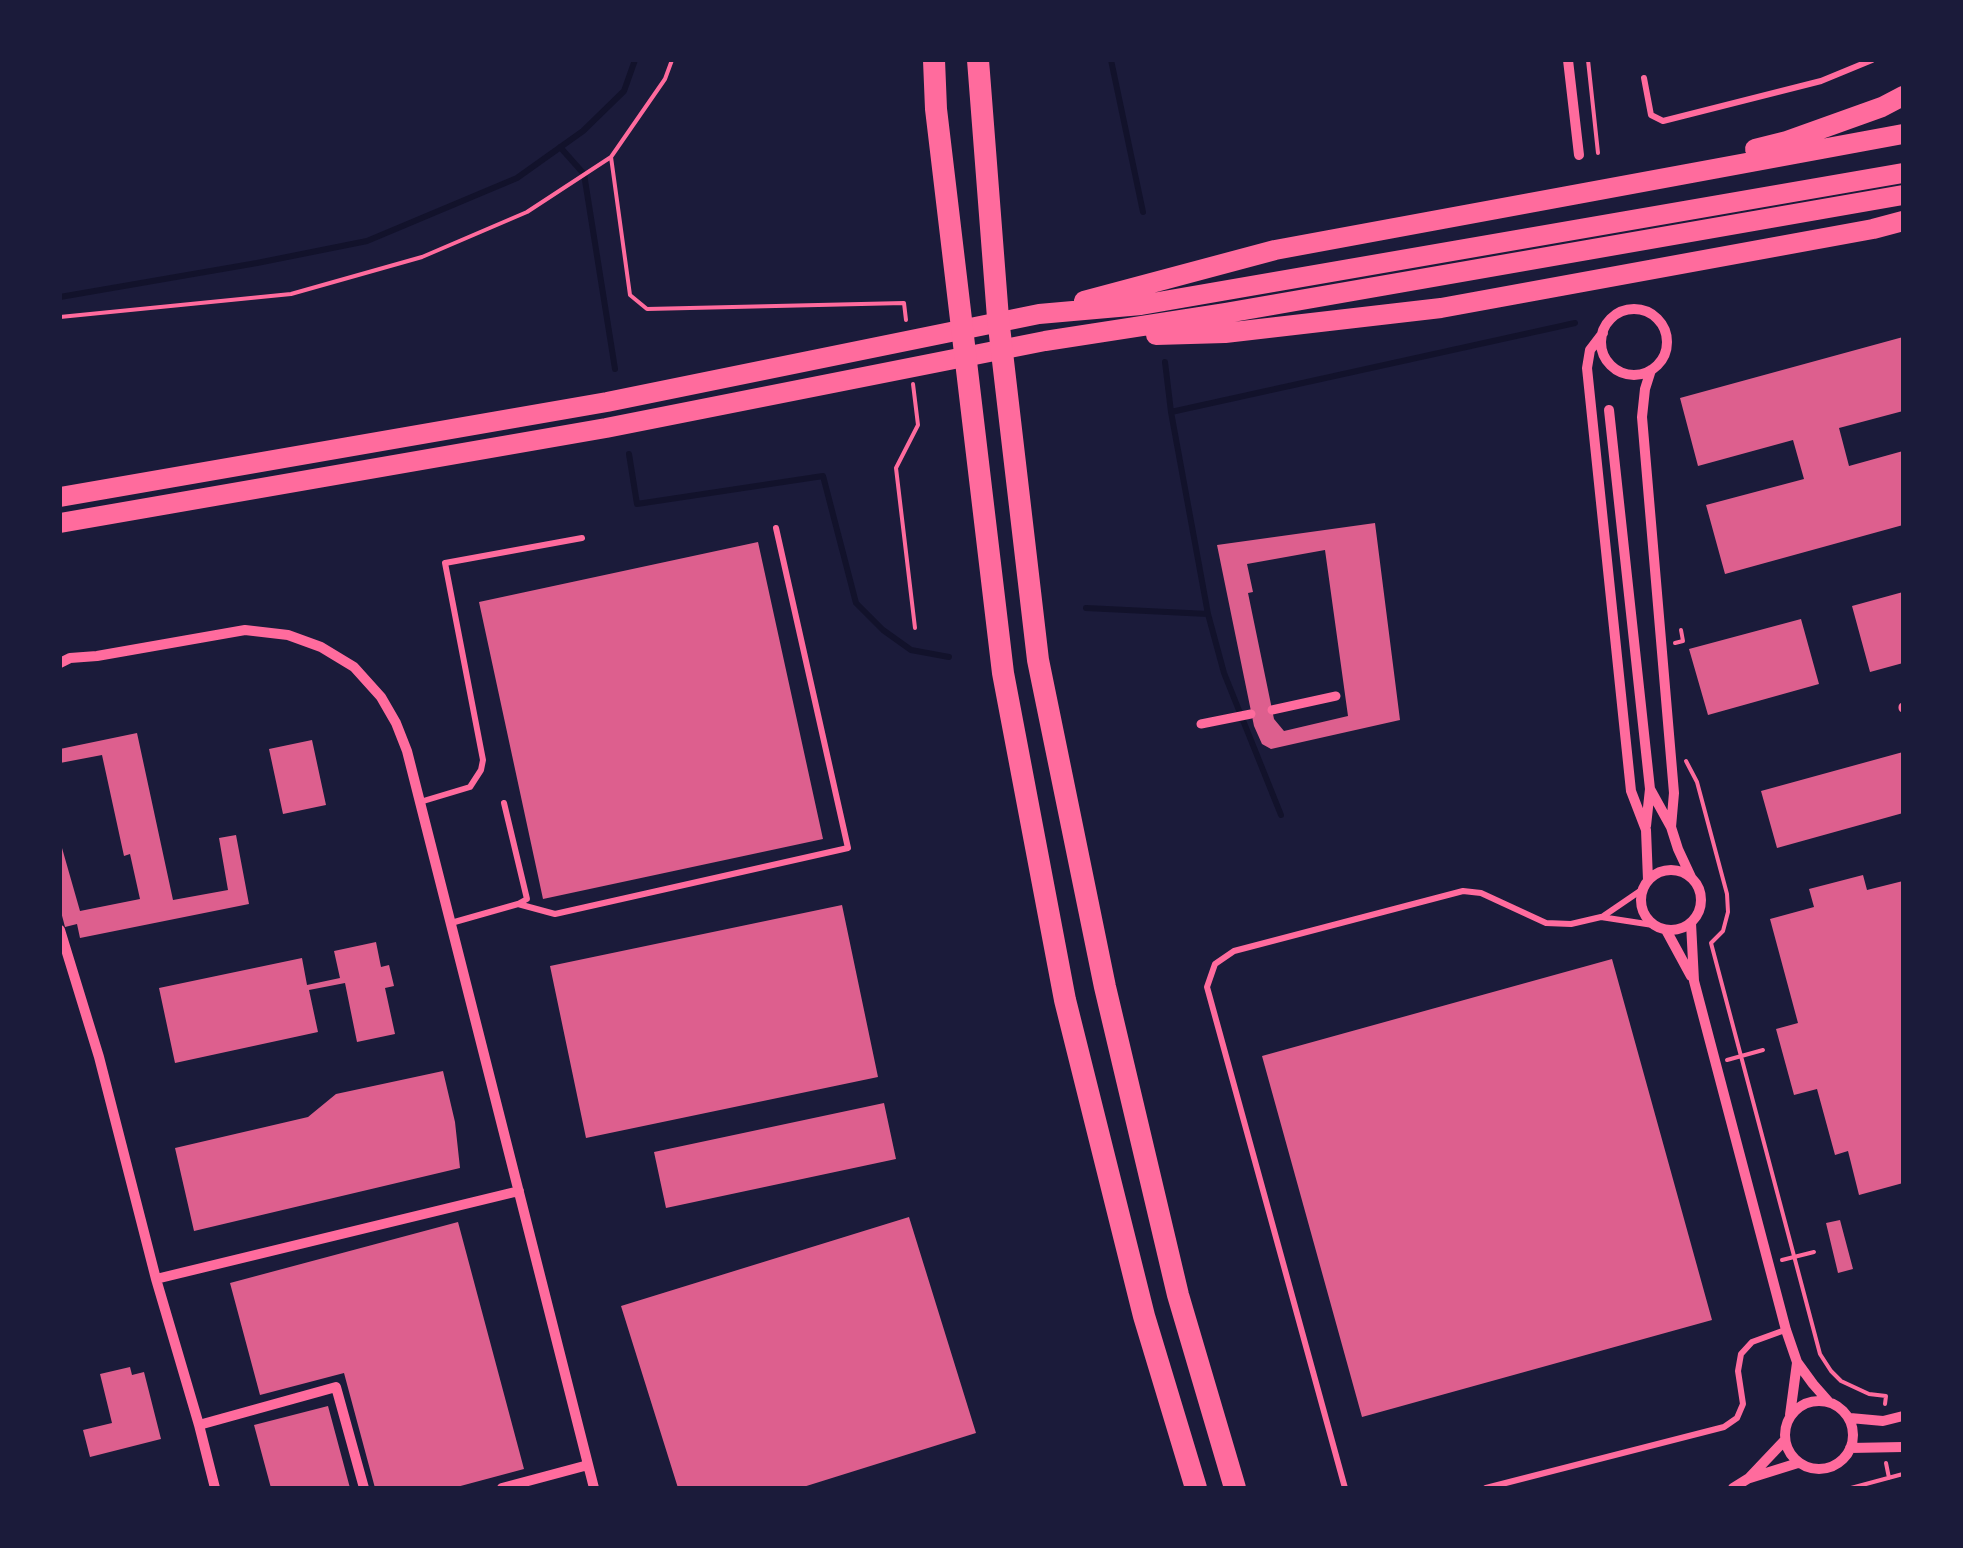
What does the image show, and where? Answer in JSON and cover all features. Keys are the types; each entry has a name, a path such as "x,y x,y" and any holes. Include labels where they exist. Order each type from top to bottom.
{"highway":[{"path":"934,60 936,109 1002,673 1065,1000 1144,1316 1196,1488"},
{"path":"978,60 998,318 1038,660 1105,987 1178,1294 1235,1488"},
{"path":"1481,213 1555,187 1788,141 1903,96"},
{"path":"60,497 607,402 1039,314 1275,250 1903,134"},
{"path":"1039,314 1141,305 1903,172"},
{"path":"60,523 606,428 1045,342 1903,194"},
{"path":"1069,338 1224,333 1441,308 1903,221"},
{"path":"1873,229 1903,229"}],"street":[{"path":"1568,60 1579,155"},
{"path":"1603,333 1606,358 1626,374 1651,370 1660,362 1667,338 1663,325 1643,310 1618,313 1590,350 1587,368 1632,791 1646,830"},
{"path":"1651,370 1642,417 1674,793 1671,828"},
{"path":"1609,410 1650,789 1646,884 1641,902 1654,925 1679,930 1691,923 1702,899 1650,789"},
{"path":"63,658 97,656 245,630 288,635 321,647 354,667 381,697 407,751 594,1488"},
{"path":"1272,710 1336,696"},
{"path":"1202,724 1251,714"},
{"path":"1646,884 1658,873 1670,870 1682,871 1692,878"},
{"path":"1691,923 1694,981 1786,1330 1797,1362 1812,1384 1850,1418 1850,1448 1831,1467 1810,1468 1798,1462 1784,1440 1797,1362"},
{"path":"60,930 100,1057 156,1279 215,1488"},
{"path":"1666,930 1694,981"},
{"path":"156,1279 519,1191"},
{"path":"199,1425 336,1387 364,1488"},
{"path":"1790,1415 1802,1404 1828,1401"},
{"path":"1850,1418 1883,1420 1903,1416"},
{"path":"1749,1478 1784,1440"},
{"path":"1850,1448 1903,1447"},
{"path":"1733,1488 1749,1478 1798,1462"},
{"path":"502,1488 588,1465"}],"lane":[{"path":"1644,78 1651,114 1663,120 1821,80 1872,60"},
{"path":"518,904 555,914 848,848 776,528"},
{"path":"420,802 470,787 483,760 445,564 582,538"},
{"path":"451,923 527,899 504,803"},
{"path":"1601,918 1646,884"},
{"path":"1345,1488 1207,986 1214,964 1234,951 1463,891 1481,892 1546,923 1571,924 1601,918 1654,925"},
{"path":"1486,1488 1724,1426 1737,1418 1743,1404 1738,1370 1742,1354 1752,1342 1786,1330"}],"path":[{"path":"60,317 291,294 422,257 527,212 611,158 665,79 672,60"},
{"path":"1588,60 1598,153"},
{"path":"1689,764 1727,894 1723,930 1711,943 1820,1354 1841,1381 1854,1389 1886,1396"},
{"path":"1886,1460 1889,1478"},
{"path":"1851,1488 1903,1474"}],"building":[{"path":"1903,337 1903,411 1839,428 1849,466 1903,451 1903,525 1725,574 1706,505 1804,479 1793,440 1698,466 1680,398"},
{"path":"1375,523 1400,720 1271,749 1262,744 1254,726 1217,545","holes":["1325,550 1348,716 1284,731 1274,719 1248,593 1253,592 1247,564"]},
{"path":"758,542 823,839 543,899 479,602"},
{"path":"1903,592 1903,663 1870,672 1852,606"},
{"path":"1801,619 1819,684 1708,715 1689,649"},
{"path":"137,733 173,900 228,890 219,838 236,835 249,904 80,938 77,924 65,927 60,908 60,841 80,911 140,899 130,854 124,856 102,755 60,763 60,749"},
{"path":"312,740 326,805 283,814 269,749"},
{"path":"1903,752 1903,813 1777,848 1761,791"},
{"path":"1863,875 1867,890 1903,881 1903,1183 1859,1195 1848,1151 1835,1155 1817,1089 1794,1095 1776,1029 1798,1023 1770,919 1814,907 1809,889"},
{"path":"842,905 878,1077 586,1138 550,966"},
{"path":"376,942 381,967 389,965 394,986 385,988 395,1034 357,1042 345,983 309,990 318,1032 175,1063 159,988 302,958 307,985 340,978 334,951"},
{"path":"1612,959 1712,1320 1362,1417 1262,1056"},
{"path":"443,1071 455,1122 460,1168 194,1231 175,1148 308,1117 336,1094"},
{"path":"884,1103 896,1159 666,1208 654,1152"},
{"path":"909,1217 976,1433 800,1488 678,1488 621,1306"},
{"path":"1840,1220 1853,1269 1838,1273 1826,1223"},
{"path":"458,1222 524,1469 453,1488 375,1488 344,1373 260,1395 230,1283"},
{"path":"130,1367 132,1375 144,1372 161,1439 90,1457 83,1430 112,1423 100,1374"},
{"path":"328,1406 350,1488 271,1488 254,1425"}],"waterway":[{"path":"60,297 367,241 517,178 583,131 624,91 635,60"},
{"path":"1111,60 1143,212"},
{"path":"560,147 584,174 615,369"},
{"path":"1165,362 1171,412 1575,323"},
{"path":"1171,412 1208,614"},
{"path":"629,454 637,504 823,476 856,603 911,650 949,657"},
{"path":"1086,608 1208,614 1224,673 1281,815"}]}
